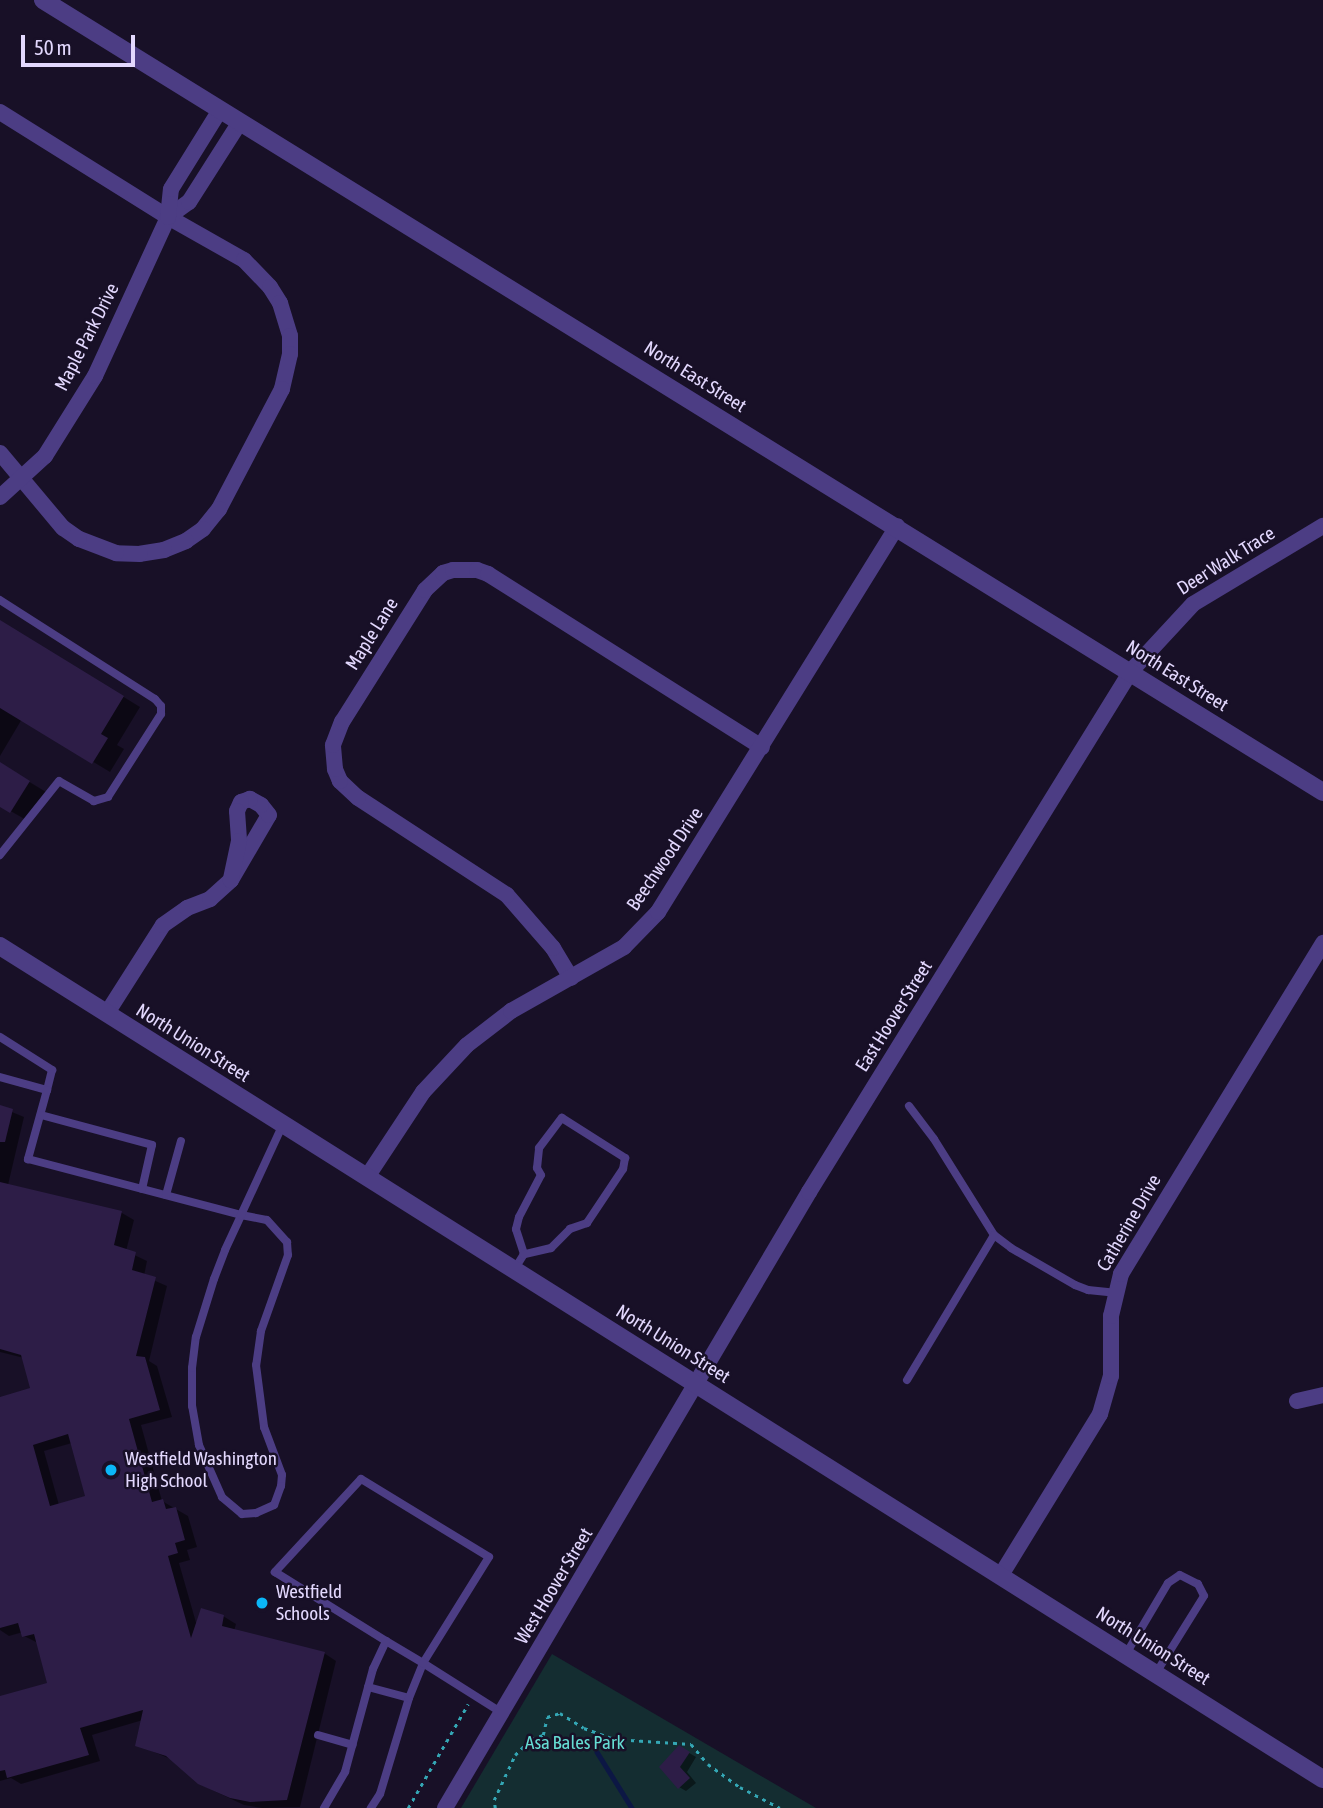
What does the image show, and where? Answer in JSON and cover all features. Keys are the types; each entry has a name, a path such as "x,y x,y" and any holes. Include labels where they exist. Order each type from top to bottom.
{"street":[{"name":"North East Street","path":"43,0 1323,792"},
{"name":"Maple Park Drive","path":"0,497 45,456 96,376 168,217 171,189 220,110"},
{"path":"0,112 168,217 244,260 258,272 281,303 290,336 288,370 282,389 219,509 203,529 186,541 164,550 140,554 116,553 96,547 63,528 0,453"},
{"name":"Maple Park Drive","path":"168,217 189,202 240,122"},
{"name":"Beechwood Drive","path":"367,1177 423,1092 467,1045 511,1011 624,947 658,912 897,526"},
{"name":"Deer Walk Trace","path":"1130,671 1193,604 1323,526"},
{"name":"Maple Lane","path":"571,978 554,948 507,895 358,798 340,781 335,769 333,745 342,722 425,590 443,573 453,570 477,570 488,574 762,747"},
{"name":"East Hoover Street","path":"695,1383 1130,671"},
{"path":"107,1013 163,925 187,908 210,899 231,880"},
{"name":"Catherine Drive","path":"1001,1575 1100,1414 1111,1376 1111,1316 1115,1293 1133,1253 1323,943"},
{"name":"North Union Street","path":"0,946 1323,1779"},
{"name":"West Hoover Street","path":"445,1808 695,1383"},
{"path":"1297,1401 1323,1395"}],"lane":[{"path":"0,600 155,699 161,706 161,714 108,797 94,801 59,780 4,841 0,855"},
{"path":"0,1037 52,1070 28,1158 241,1215 267,1220 287,1241 288,1255 261,1331 256,1365 264,1427 282,1475 281,1486 274,1505 256,1513 242,1514 222,1497 199,1445 192,1406 192,1368 202,1312 241,1215 283,1124"},
{"path":"0,1077 47,1090"},
{"path":"909,1106 934,1139 994,1235 1075,1284 1088,1290 1115,1293"},
{"path":"41,1115 152,1145 142,1189"},
{"path":"514,1269 524,1254 551,1248 570,1229 587,1223 623,1169 625,1158 562,1118 538,1148 537,1168 541,1175 519,1217 516,1229 524,1254"},
{"path":"166,1195 181,1141"},
{"path":"907,1380 994,1235"},
{"path":"372,1808 380,1794 409,1698 423,1663 489,1557 362,1479 275,1572 423,1663 502,1713"},
{"path":"1126,1654 1168,1583 1180,1575 1198,1584 1204,1596 1156,1673"},
{"path":"324,1808 345,1772 368,1687 386,1641"},
{"path":"368,1687 409,1698"},
{"path":"318,1735 353,1745"}],"path":[{"path":"408,1808 473,1695"},
{"path":"495,1808 494,1800 516,1755 531,1739 543,1735 547,1717 560,1713 584,1728 614,1739 691,1744 708,1764 740,1787 780,1808"}],"green space":[{"name":"Asa Bales Park","path":"552,1654 816,1808 461,1808"}],"building":[{"path":"0,620 124,696 101,734 108,738 92,764 0,708"},
{"path":"0,762 30,781 10,813 0,807"},
{"path":"0,1105 13,1109 5,1142 0,1142"},
{"name":"Westfield Washington High School","path":"0,1182 122,1211 114,1245 136,1252 132,1270 156,1277 136,1356 145,1357 160,1410 129,1419 152,1502 163,1499 166,1509 176,1507 185,1540 175,1543 178,1553 168,1556 191,1638 201,1608 224,1615 222,1626 325,1652 287,1800 250,1802 230,1798 198,1784 166,1756 135,1746 143,1710 80,1728 89,1755 7,1778 5,1770 0,1771 0,1696 47,1683 34,1634 22,1637 18,1623 0,1628 0,1397 30,1388 21,1355 0,1349","holes":["68,1434 85,1496 50,1506 33,1445"]},
{"path":"679,1745 690,1752 680,1767 690,1778 678,1789 659,1767"}],"waterway":[{"path":"597,1752 632,1808"}],"place":[{"name":"Westfield Washington High School","path":"111,1470"},
{"name":"Westfield Schools","path":"262,1603"}]}
